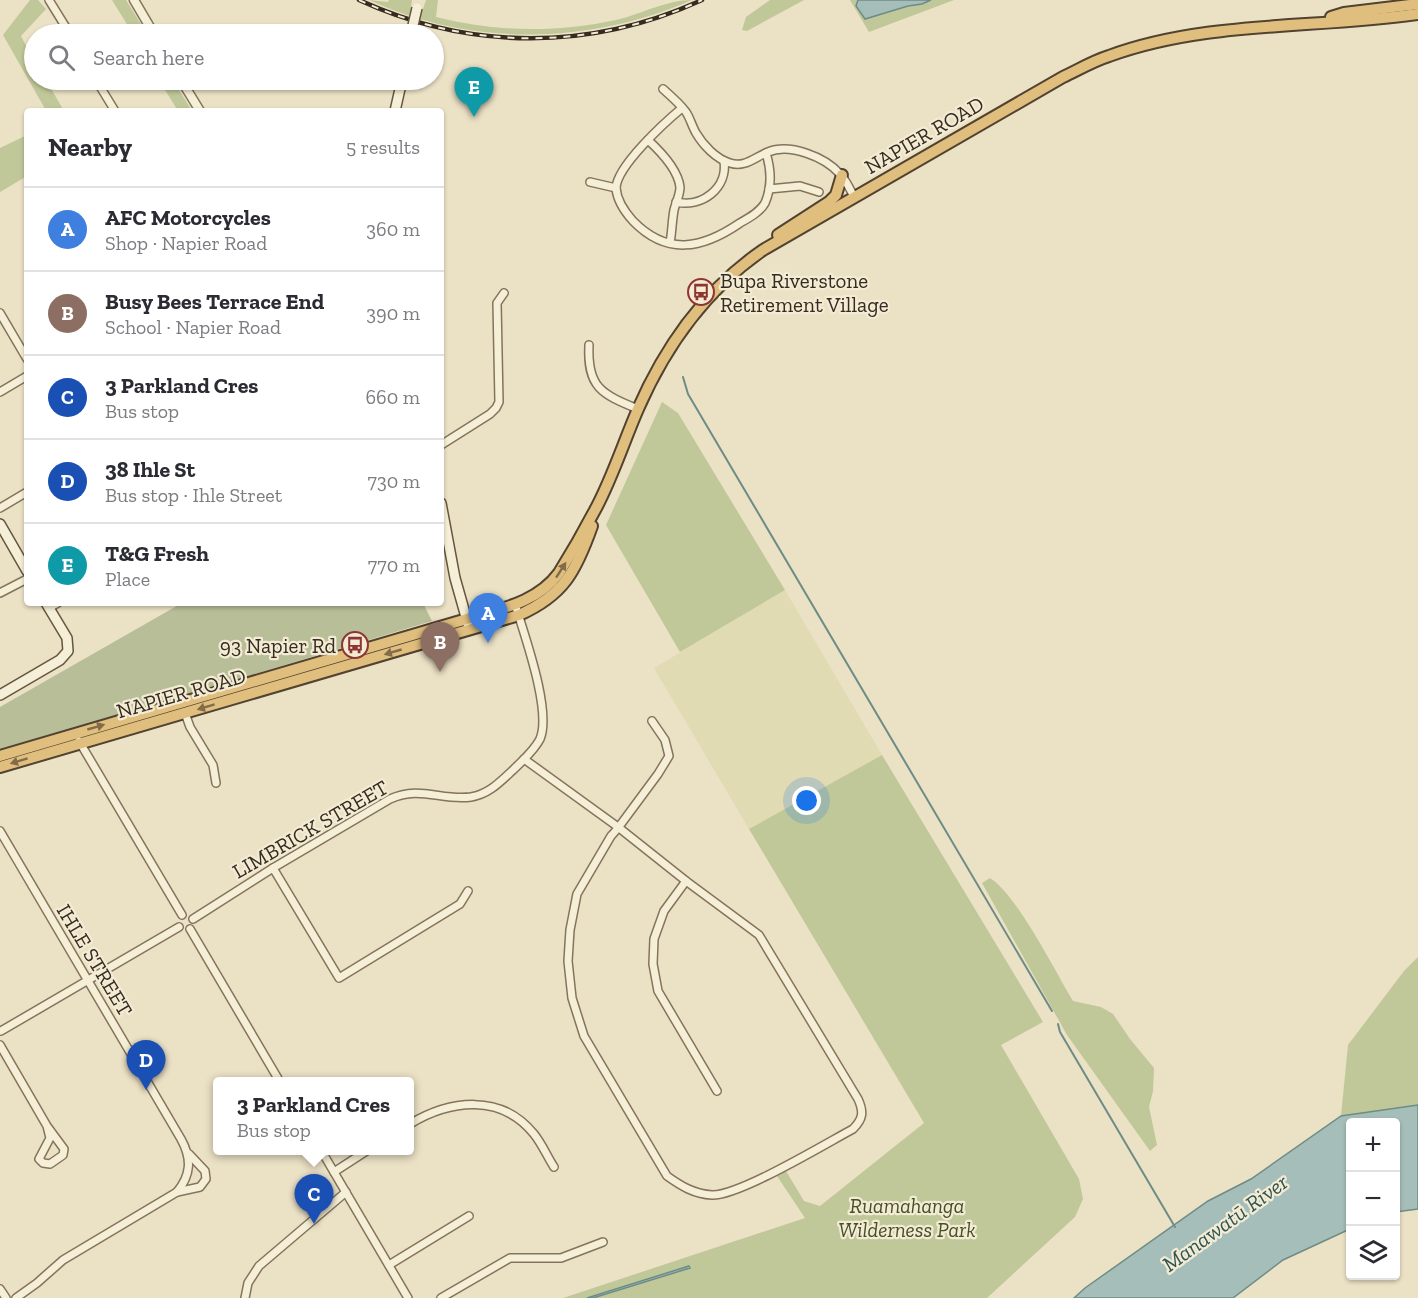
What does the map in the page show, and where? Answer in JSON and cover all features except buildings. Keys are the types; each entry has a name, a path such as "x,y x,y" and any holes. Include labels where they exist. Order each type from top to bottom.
{"highway":[{"path":"1307,24 1344,14 1418,3"},
{"name":"NAPIER ROAD","path":"0,767 78,738 517,610 553,581 595,511 658,368 685,324 720,285 764,250 1063,77 1107,56 1173,39 1221,32 1418,14"},
{"path":"764,250 782,231 836,195 842,176"},
{"name":"NAPIER ROAD","path":"0,756 185,713 254,687"}],"main road":[{"path":"413,24 418,4"},
{"path":"396,108 400,90"},
{"path":"444,519 455,578 468,624"},
{"path":"0,524 24,566"},
{"path":"0,695 60,660 68,651 67,638 47,606"}],"street":[{"path":"49,0 64,24"},
{"path":"134,0 148,24"},
{"path":"663,89 681,108 699,137 715,156 729,163 744,164 780,149 805,153 821,159 842,176 855,197"},
{"path":"102,90 113,108"},
{"path":"187,90 198,108"},
{"path":"681,108 648,140 619,175 616,188 619,202 629,217 643,231 657,240 682,245 702,244 731,229 763,207 769,189 770,171 766,153"},
{"path":"648,140 660,152 678,180 680,189 670,243"},
{"path":"676,202 696,202 710,196 721,181 725,167 724,161"},
{"path":"590,182 616,188"},
{"path":"769,189 800,186 819,192"},
{"path":"444,443 490,414 499,402 497,303 504,293"},
{"path":"0,313 24,354"},
{"path":"589,345 588,364 599,389 638,409"},
{"path":"0,392 24,378"},
{"path":"0,508 24,494"},
{"path":"0,594 24,581"},
{"name":"LIMBRICK STREET","path":"193,918 273,868 399,795 418,792 459,797 478,796 495,787 524,759 540,738 543,722 535,666 517,610"},
{"path":"185,713 190,727 213,765 216,783"},
{"path":"524,759 618,827 759,935 855,1093 862,1110 861,1120 853,1129 737,1190 714,1195 687,1190 667,1176 584,1036 572,998 568,961 570,930 577,894 618,827 669,756 665,740 652,722"},
{"path":"78,738 182,915"},
{"name":"IHLE STREET","path":"0,831 189,1154 205,1171 206,1179 200,1187 177,1192"},
{"path":"273,868 339,978 460,904 468,891"},
{"path":"686,881 664,911 654,939 652,964 658,991 717,1091"},
{"path":"182,915 193,918 193,925 190,929"},
{"path":"179,927 178,920 182,915"},
{"path":"0,1040 1,1030 179,927"},
{"path":"179,927 183,930 190,929"},
{"path":"190,929 277,1077"},
{"path":"0,1045 47,1126 64,1149 63,1155 50,1164 43,1163 39,1159 50,1138 47,1126"},
{"path":"414,1122 428,1114 458,1105 475,1104 489,1107 513,1117 534,1134 554,1167"},
{"path":"22,1297 63,1260 177,1192 184,1184 189,1170 189,1154"},
{"path":"324,1155 406,1297"},
{"path":"334,1172 360,1155"},
{"path":"245,1298 248,1283 260,1266 346,1192"},
{"path":"389,1265 469,1216"},
{"path":"441,1298 510,1258 561,1258 603,1242"},
{"path":"0,1289 6,1298"}],"shaded area":[{"path":"785,590 882,755 749,829 654,668"}],"green space":[{"path":"30,0 38,0 46,9 32,24 24,24 24,33 21,36 24,42 24,72 3,35"},
{"path":"112,0 126,0 141,24 127,24"},
{"path":"369,0 388,2 389,0 412,0 411,7 423,9 426,0 438,0 436,17 481,26 548,29 616,20 673,2 692,0 653,15 612,26 571,32 489,33 448,26 408,15"},
{"path":"770,0 804,0 747,31 742,30 746,17"},
{"path":"850,0 954,0 869,32"},
{"path":"34,90 52,90 62,108 44,107"},
{"path":"165,90 179,90 190,108 176,108"},
{"path":"24,136 24,178 0,192 0,148"},
{"path":"662,402 678,413 785,590 680,652 606,525"},
{"path":"177,606 424,606 432,621 0,750 0,707"},
{"name":"Ruamahanga Wilderness Park","path":"882,755 1043,1022 1001,1045 1079,1179 1083,1199 1075,1217 987,1298 563,1298 805,1218 777,1176 786,1171 804,1201 820,1206 924,1123 749,829"},
{"path":"990,878 1001,887 1023,916 1073,1001 1101,1007 1113,1014 1154,1068 1153,1091 1149,1107 1157,1145 1150,1151 1067,1035 982,883"},
{"path":"1418,957 1418,1105 1341,1116 1348,1045 1404,971"}],"water":[{"path":"858,0 931,0 865,19 856,6"},
{"name":"Manawatū River","path":"1418,1105 1418,1209 1400,1211 1400,1118 1346,1118 1346,1231 1283,1260 1233,1298 1074,1298 1208,1201 1251,1179 1341,1116"},
{"path":"689,1266 690,1268 587,1298"}],"waterway":[{"path":"683,377 688,394 1052,1011"},
{"path":"1058,1024 1060,1032 1175,1227"}],"railway":[{"path":"359,0 401,17 426,24"},
{"path":"444,29 487,36 530,38 574,36 617,29 660,17 702,0"}],"place":[{"name":"T&G Fresh","path":"474,117"},
{"name":"Bupa Riverstone Retirement Village","path":"701,292"},
{"name":"AFC Motorcycles","path":"488,643"},
{"name":"93 Napier Rd","path":"355,645"},
{"name":"Busy Bees Terrace End","path":"440,672"},
{"name":"38 Ihle St","path":"146,1090"},
{"name":"3 Parkland Cres","path":"314,1224"}]}
